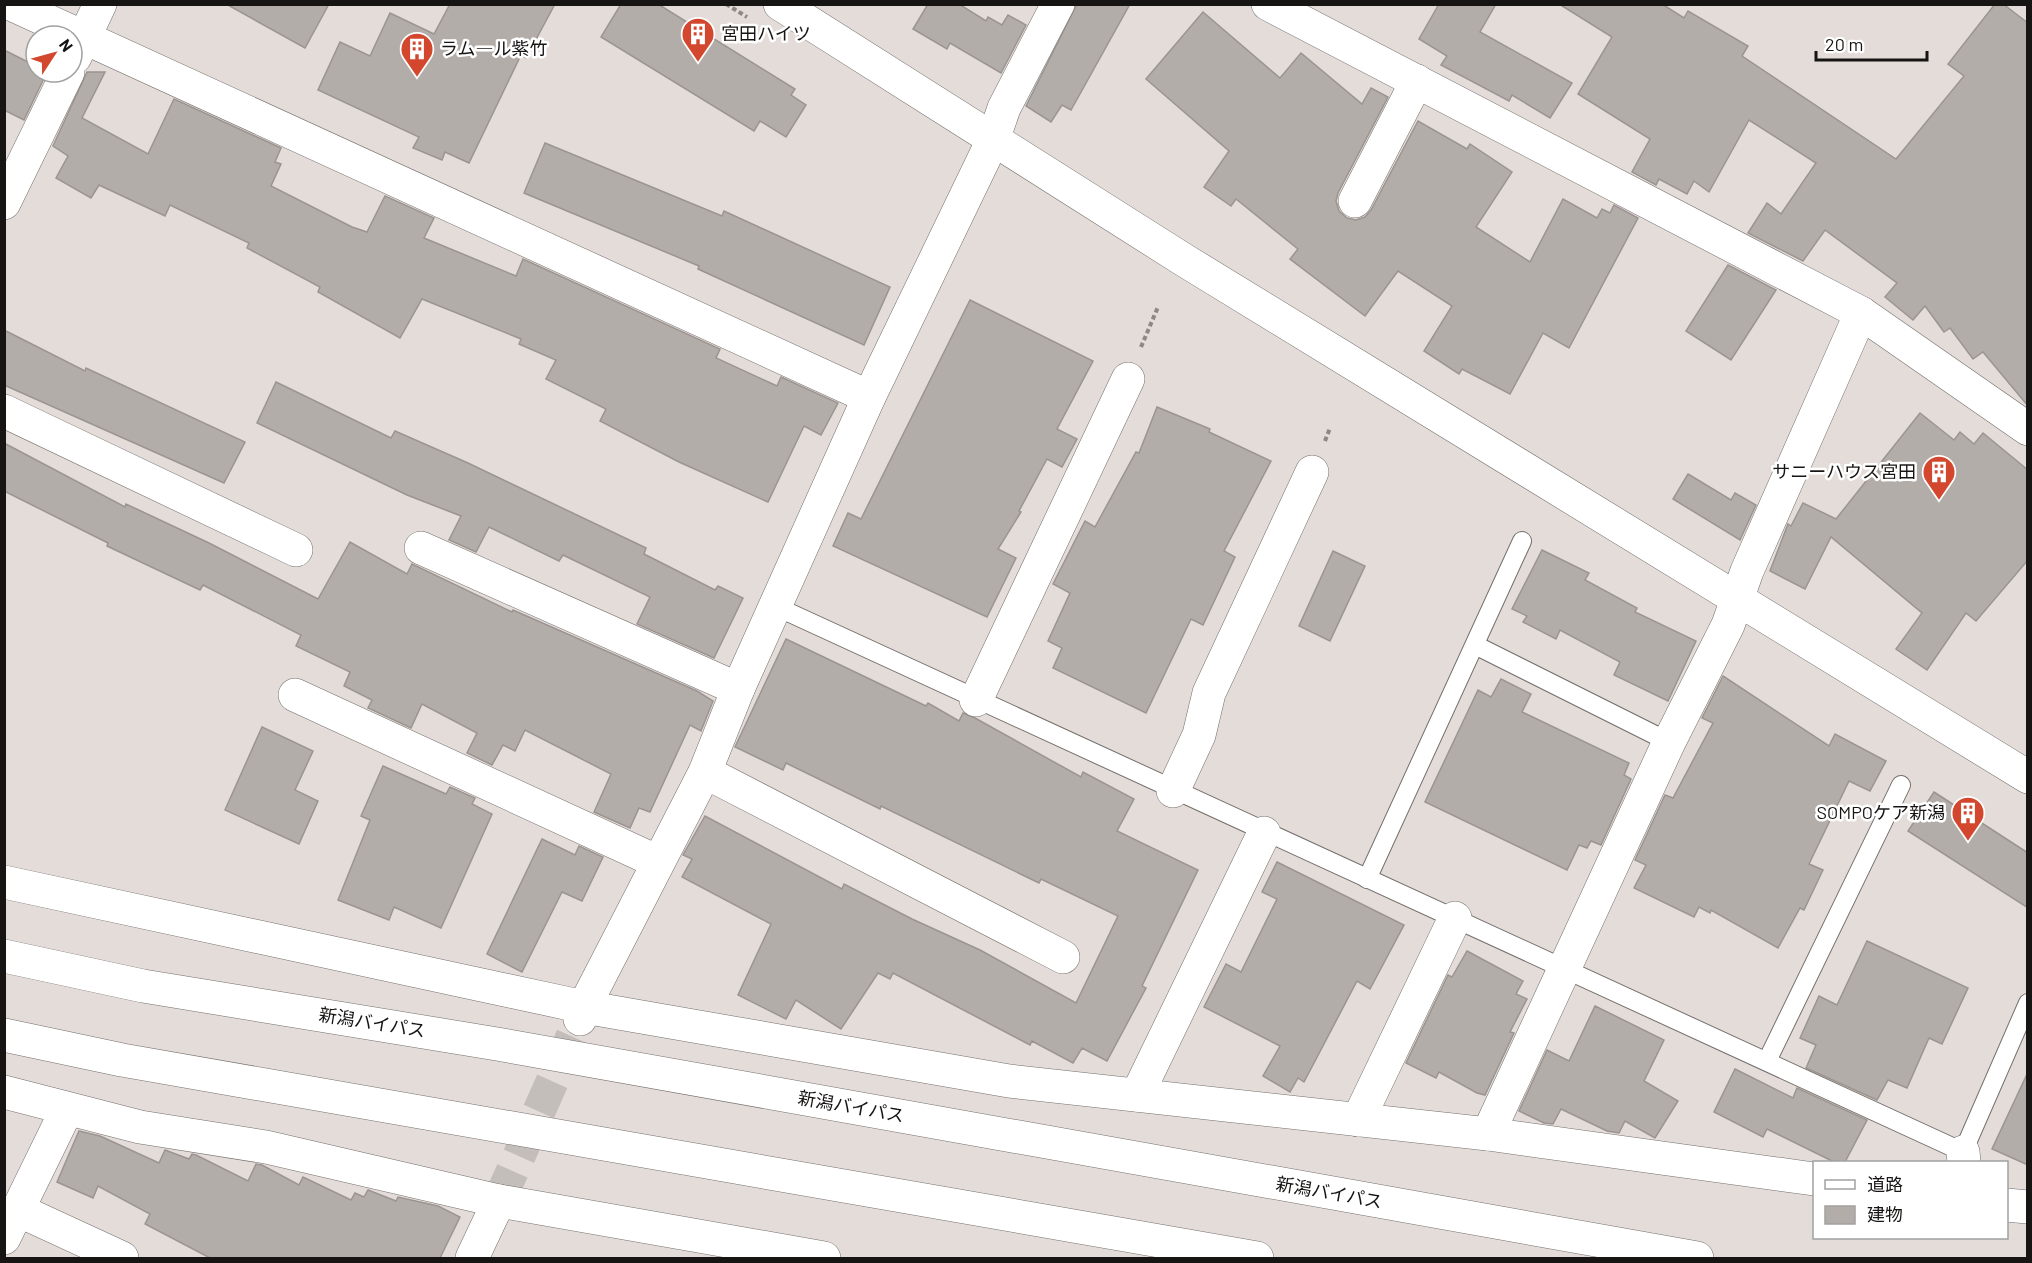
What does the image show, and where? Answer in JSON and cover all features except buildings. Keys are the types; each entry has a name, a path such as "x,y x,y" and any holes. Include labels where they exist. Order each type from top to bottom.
{"main road":[{"path":"12,4 40,24"},
{"path":"84,38 100,4"},
{"path":"780,4 993,140 2028,777"},
{"path":"582,1013 705,772 738,689 777,607 869,397 993,140 1004,108 1058,4"},
{"path":"1268,4 1861,314 2028,429"},
{"path":"84,54 869,397"},
{"path":"1355,201 1418,81"},
{"path":"4,203 62,84"},
{"path":"1488,1134 1669,742 1739,600 1747,571 1861,314"},
{"path":"976,700 1128,379"},
{"path":"4,411 296,550"},
{"path":"1173,791 1199,735 1209,693 1312,472"},
{"path":"421,548 738,689"},
{"path":"296,695 658,862"},
{"path":"705,772 1063,957"},
{"path":"1137,1095 1264,833"},
{"path":"4,882 582,1013 1009,1081 1488,1134 1813,1179"},
{"path":"1358,1120 1455,918"},
{"path":"4,939 143,986"},
{"name":"新潟バイパス","path":"4,956 143,986 497,1044 1697,1258"},
{"path":"4,1035 122,1060 1257,1258"},
{"path":"4,1092 140,1127 266,1147 499,1201 777,1254 824,1258"},
{"path":"67,1109 11,1224 122,1258"},
{"path":"472,1258 499,1201"},
{"path":"2008,1204 2028,1207"}],"lane":[{"path":"1367,879 1477,646 1522,541"},
{"path":"777,607 1264,833 1565,967 1767,1061 1963,1157 2028,1003"},
{"path":"1477,646 1669,742"},
{"path":"1767,1061 1901,785"}],"path":[{"path":"1128,379 1158,307"}],"tunnel":[{"path":"499,1201 580,1019"}],"place":[{"name":"宮田ハイツ","path":"698,63"},
{"name":"ラム―ル紫竹","path":"417,78"},
{"name":"サニーハウス宮田","path":"1939,501"},
{"name":"SOMPOケア新潟","path":"1968,842"}]}
